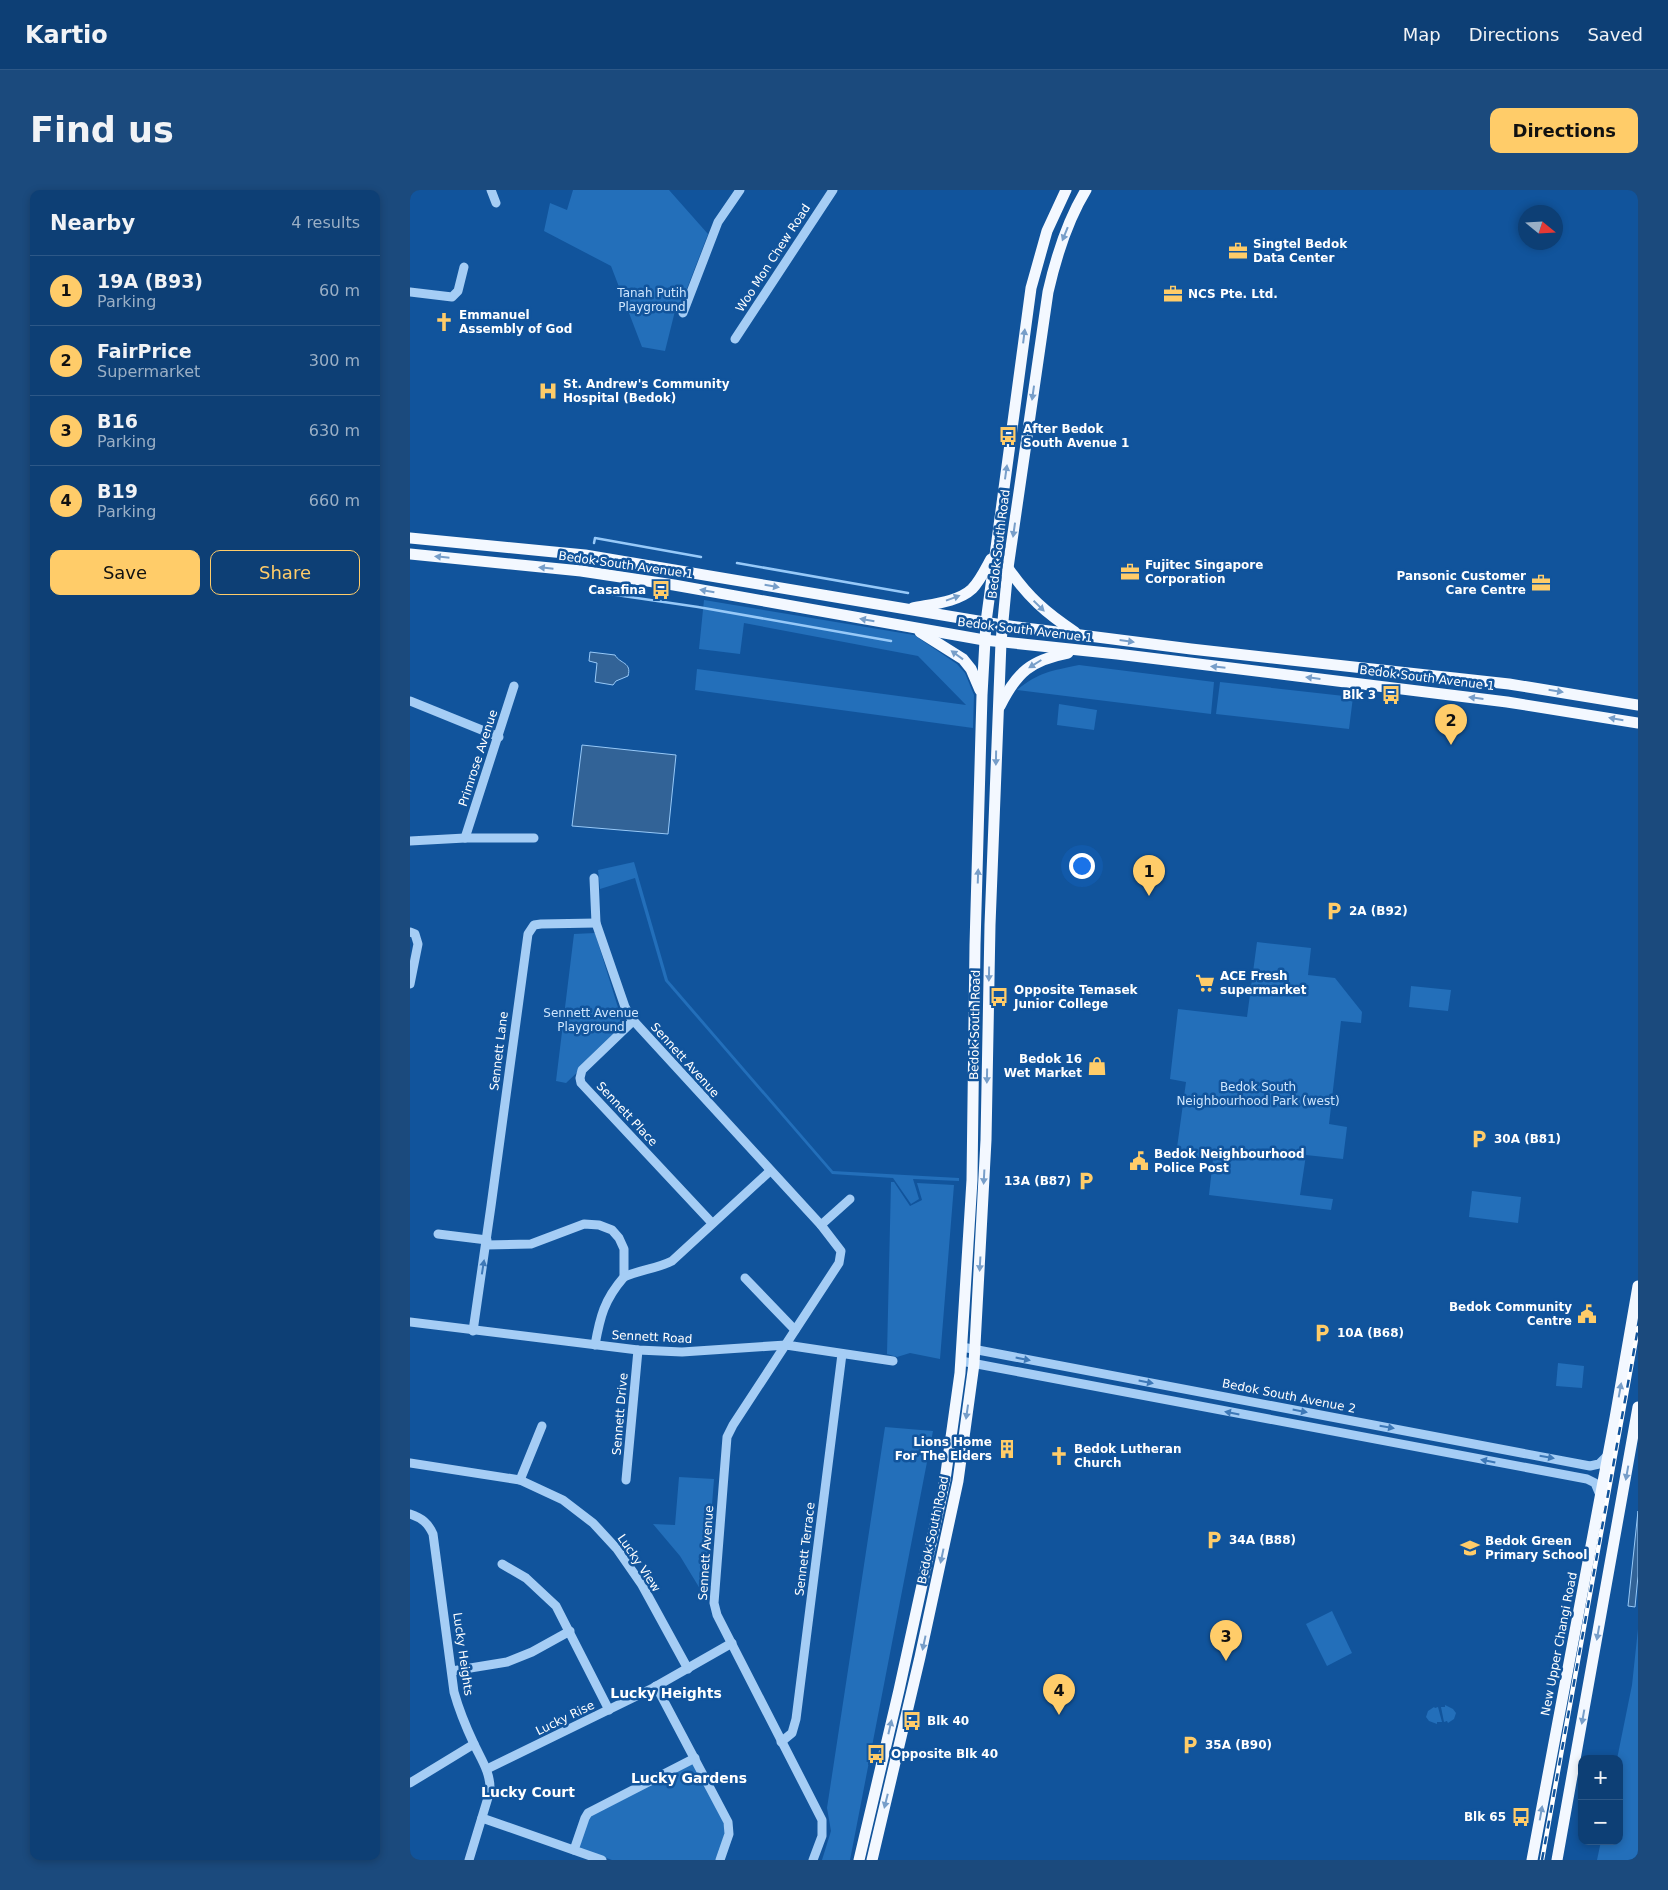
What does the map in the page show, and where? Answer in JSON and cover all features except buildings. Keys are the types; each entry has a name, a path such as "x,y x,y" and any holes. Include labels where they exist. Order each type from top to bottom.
{"main road":[{"name":"Bedok South Road","path":"859,1860 945,1480 961,1362 972,1180 974,1018 984,640 1031,288 1044,238 1066,190"},
{"name":"Bedok South Road","path":"872,1860 920,1658 958,1481 974,1364 986,1140 990,935 1000,642 1008,568 1048,292 1064,235 1086,190"},
{"path":"410,531 456,542"},
{"name":"Bedok South Avenue 1","path":"410,538 585,555 1002,625 1191,649 1509,684 1638,705"},
{"name":"Bedok South Avenue 1","path":"410,554 581,571 696,589 984,640 1081,650 1506,702 1638,723"},
{"path":"906,609 954,599 970,591 994,555"},
{"path":"1008,568 1030,597 1045,612 1078,634"},
{"path":"915,628 963,659 971,669 982,695"},
{"path":"998,710 1008,690 1019,675 1033,664 1047,657 1081,650"},
{"path":"970,1215 977,1217 982,1215"},
{"name":"New Upper Changi Road","path":"1532,1860 1638,1286"},
{"path":"1557,1860 1638,1407"}],"street":[{"path":"491,190 496,203"},
{"path":"682,313 718,222 740,190"},
{"name":"Woo Mon Chew Road","path":"735,339 833,190"},
{"path":"410,292 452,296 458,291 464,267"},
{"name":"Primrose Avenue","path":"465,838 514,686"},
{"path":"410,702 499,737"},
{"path":"410,841 465,838 534,838"},
{"name":"Sennett Avenue","path":"594,878 596,923 625,1007 633,1021 821,1225 838,1247 841,1256 839,1263 733,1425 728,1437 714,1603 717,1615 822,1820 822,1836 813,1860"},
{"name":"Sennett Lane","path":"473,1331 528,934 534,925 596,923"},
{"path":"410,932 415,934 418,941 410,984"},
{"name":"Sennett Place","path":"633,1021 582,1070 580,1078 582,1083 712,1224"},
{"path":"595,1345 599,1321 605,1305 612,1291 624,1278 634,1272 652,1269 672,1261 770,1171"},
{"path":"821,1225 850,1199"},
{"path":"438,1234 486,1242 531,1244 584,1224 599,1225 612,1230 620,1238 624,1249 624,1278"},
{"path":"745,1278 795,1330"},
{"name":"Sennett Road","path":"410,1322 638,1350 682,1352 786,1345 893,1361"},
{"name":"Bedok South Avenue 2","path":"962,1347 1590,1466 1599,1464 1608,1455"},
{"name":"Sennett Drive","path":"626,1480 638,1350"},
{"name":"Sennett Terrace","path":"781,1742 792,1732 796,1718 842,1354"},
{"path":"961,1362 1587,1479 1595,1483 1600,1496"},
{"path":"520,1480 542,1426"},
{"name":"Lucky View","path":"410,1463 520,1480 563,1500 593,1522 617,1549 642,1585 688,1669"},
{"name":"Lucky Heights","path":"410,1514 422,1519 429,1525 433,1534 459,1711 487,1769 491,1783 469,1860"},
{"path":"502,1564 526,1578 556,1606 609,1710"},
{"path":"452,1671 507,1662 532,1652 570,1631"},
{"name":"Lucky Rise","path":"487,1769 656,1686 732,1643"},
{"path":"656,1686 728,1823 728,1836 720,1860"},
{"path":"410,1783 474,1744"},
{"path":"574,1850 584,1818 588,1813 695,1758"},
{"path":"482,1818 602,1860"}],"green space":[{"name":"Tanah Putih Playground","path":"573,190 669,190 708,234 681,304 677,303 665,351 642,347 611,266 544,231 550,203 567,210"},
{"path":"704,600 914,635 957,664 965,673 974,695 973,728 695,690 697,669 966,705 918,656 744,623 740,654 699,649"},
{"path":"1079,665 1214,682 1211,714 1017,690 1032,679 1046,673"},
{"path":"1220,682 1353,697 1349,729 1216,714"},
{"path":"1059,704 1097,710 1094,730 1057,725"},
{"path":"634,862 668,980 833,1171 959,1178 959,1181 913,1179 919,1199 911,1204 893,1178 832,1174 665,981 635,878 600,889 598,870"},
{"name":"Sennett Avenue Playground","path":"595,933 620,1014 628,1024 566,1083 556,1081 574,934"},
{"name":"Bedok South Neighbourhood Park (west)","path":"1257,942 1311,948 1308,975 1335,978 1362,1012 1361,1023 1341,1021 1329,1124 1347,1127 1343,1159 1306,1155 1300,1195 1333,1199 1331,1210 1209,1195 1213,1159 1176,1155 1186,1082 1170,1079 1178,1009 1247,1017"},
{"path":"1411,986 1451,990 1448,1011 1409,1007"},
{"path":"891,1182 894,1182 910,1206 922,1200 917,1183 954,1185 940,1359 910,1353 897,1357 887,1354"},
{"path":"1472,1191 1521,1197 1518,1223 1469,1217"},
{"path":"1558,1363 1584,1366 1582,1388 1556,1386"},
{"path":"885,1427 933,1431 850,1860 822,1860 831,1831 827,1808"},
{"path":"679,1477 714,1479 705,1597 680,1556 653,1524 675,1525"},
{"path":"1332,1611 1352,1653 1327,1666 1306,1624"},
{"path":"1638,1629 1638,1860 1597,1860 1600,1845 1623,1845 1623,1755 1618,1755 1632,1685"},
{"path":"1445,1705 1456,1713 1454,1719 1448,1723 1447,1721 1444,1722 1441,1707 1445,1707"},
{"path":"1438,1707 1442,1722 1437,1722 1437,1724 1429,1721 1426,1717 1428,1711"},
{"path":"694,1763 723,1819 725,1832 717,1860 612,1860 581,1849 579,1846 590,1816"}],"shaded area":[{"path":"590,652 615,655 627,666 628,676 616,681 613,685 595,682 597,663 589,661"},
{"path":"582,745 676,755 668,834 572,826"},
{"path":"1638,1511 1638,1576 1635,1607 1628,1606"}],"waterway":[{"path":"594,543 595,538 701,557"},
{"path":"737,563 908,593"},
{"path":"589,591 698,607 891,641"}],"railway":[{"path":"1542,1860 1638,1328"}],"place":[{"name":"Singtel Bedok Data Center","path":"1238,251"},
{"name":"NCS Pte. Ltd.","path":"1173,294"},
{"name":"Emmanuel Assembly of God","path":"444,322"},
{"name":"St. Andrew's Community Hospital (Bedok)","path":"548,391"},
{"name":"After Bedok South Avenue 1","path":"1008,436"},
{"name":"Fujitec Singapore Corporation","path":"1130,572"},
{"name":"Pansonic Customer Care Centre","path":"1541,583"},
{"name":"Casafina","path":"661,590"},
{"name":"Blk 3","path":"1391,695"},
{"name":"FairPrice","path":"1451,745"},
{"name":"19A (B93)","path":"1149,896"},
{"name":"2A (B92)","path":"1334,911"},
{"name":"ACE Fresh supermarket","path":"1205,983"},
{"name":"Opposite Temasek Junior College","path":"999,997"},
{"name":"Bedok 16 Wet Market","path":"1097,1066"},
{"name":"30A (B81)","path":"1479,1139"},
{"name":"Bedok Neighbourhood Police Post","path":"1139,1161"},
{"name":"13A (B87)","path":"1086,1181"},
{"name":"Bedok Community Centre","path":"1587,1314"},
{"name":"10A (B68)","path":"1322,1333"},
{"name":"Lions Home For The Elders","path":"1007,1449"},
{"name":"Bedok Lutheran Church","path":"1059,1456"},
{"name":"34A (B88)","path":"1214,1540"},
{"name":"Bedok Green Primary School","path":"1470,1548"},
{"name":"B16","path":"1226,1661"},
{"name":"B19","path":"1059,1715"},
{"name":"Blk 40","path":"912,1721"},
{"name":"35A (B90)","path":"1190,1745"},
{"name":"Opposite Blk 40","path":"876,1754"},
{"name":"Blk 65","path":"1521,1817"}],"district":[{"name":"Lucky Heights","path":"666,1693"},
{"name":"Lucky Gardens","path":"689,1778"},
{"name":"Lucky Court","path":"528,1792"}]}
